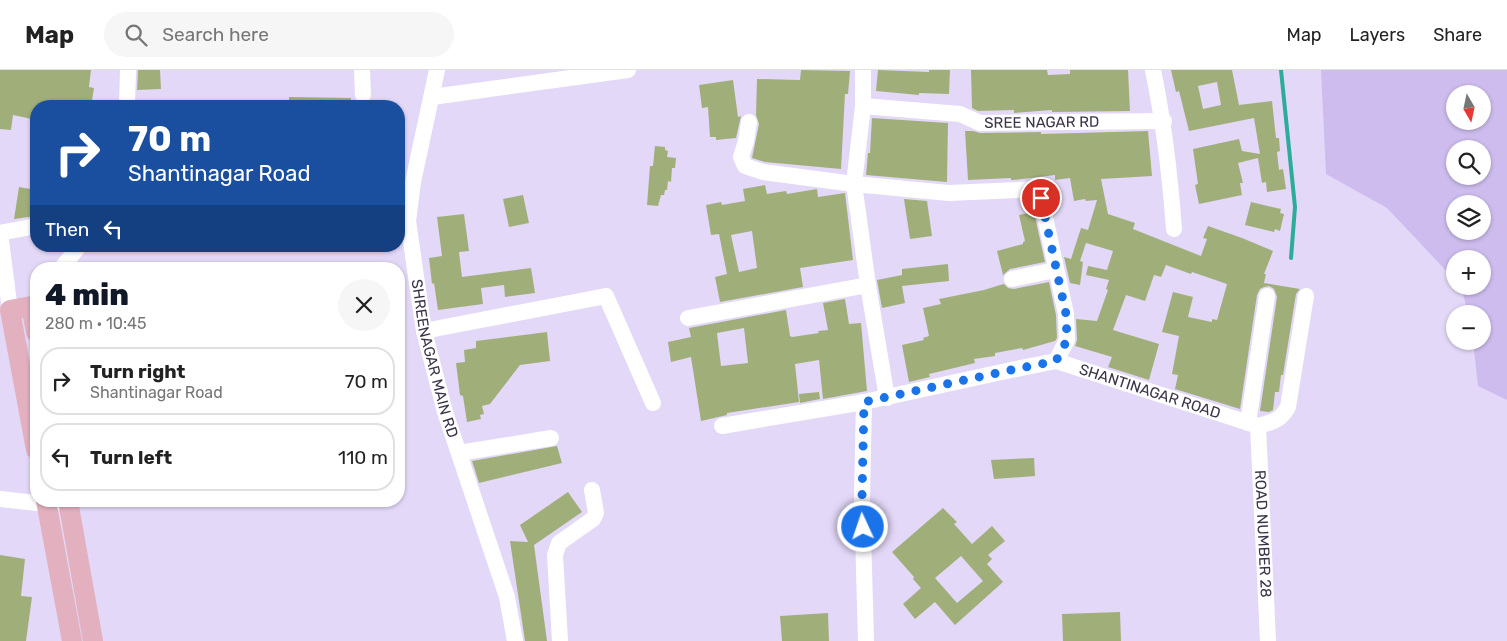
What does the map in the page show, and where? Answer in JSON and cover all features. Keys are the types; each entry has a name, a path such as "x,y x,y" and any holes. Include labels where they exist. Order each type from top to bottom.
{"main road":[{"path":"30,304 10,310 30,418"},
{"path":"47,507 72,641"},
{"path":"68,507 94,641"}],"street":[{"path":"127,100 128,70"},
{"path":"362,70 362,95"},
{"name":"SHREENAGAR MAIN RD","path":"437,70 413,182 408,221 424,331 445,412 507,596 515,641"},
{"path":"432,97 628,70"},
{"path":"863,70 863,106 854,184 868,285 887,398"},
{"path":"1154,70 1164,121 1174,229"},
{"name":"SREE NAGAR RD","path":"863,106 960,114 980,123 1164,121"},
{"path":"749,122 741,157 745,166 763,172 854,184 949,192 1040,189 1066,314 1067,340 1056,361"},
{"path":"10,310 0,234 30,227"},
{"path":"67,262 75,252"},
{"path":"1012,278 1056,270"},
{"path":"688,318 868,285"},
{"path":"424,331 606,296 653,403"},
{"name":"ROAD NUMBER 28","path":"1267,296 1253,425 1268,641"},
{"path":"1253,425 1275,421 1283,416 1288,407 1306,296"},
{"name":"SHANTINAGAR ROAD","path":"722,426 887,398 1056,361 1253,425"},
{"path":"864,402 862,497 866,641"},
{"path":"459,453 551,438"},
{"path":"560,641 555,556 558,543 593,519 596,513 592,490"},
{"path":"0,499 30,502"}],"shaded area":[{"path":"1321,70 1507,70 1507,400 1478,386 1474,350 1491,350 1491,305 1466,305 1463,295 1491,295 1491,250 1446,250 1446,270 1387,208 1326,174"}],"building":[{"path":"0,70 91,70 89,87 94,88 92,100 30,100 30,119 13,115 11,130 0,129"},
{"path":"138,70 160,70 161,89 137,90"},
{"path":"801,70 850,71 848,94 845,94 841,169 765,162 752,158 759,124 756,115 757,79 800,80"},
{"path":"878,70 929,72 929,70 950,70 949,94 919,93 919,95 876,91"},
{"path":"971,70 1047,70 1048,75 1070,74 1070,70 1128,70 1130,111 1052,112 1052,110 1014,113 1014,110 978,111 972,108"},
{"path":"1171,70 1232,70 1239,105 1272,101 1276,138 1279,138 1280,151 1277,152 1279,170 1283,169 1286,189 1267,192 1266,182 1262,183 1258,158 1238,163 1243,183 1240,183 1242,195 1199,204 1195,185 1198,184 1193,149 1239,139 1242,151 1260,154 1254,118 1189,131 1179,91 1176,92","holes":["1217,82 1221,105 1203,109 1198,86"]},
{"path":"733,80 738,117 741,116 736,138 716,140 716,137 710,137 708,107 702,108 699,85"},
{"path":"289,97 351,98 351,100 289,100"},
{"path":"872,118 948,123 947,182 866,175 868,153 870,153"},
{"path":"965,131 980,133 1041,132 1041,134 1148,131 1152,176 1101,179 1108,214 1135,223 1133,229 1201,256 1207,239 1203,238 1208,226 1242,238 1273,251 1264,274 1266,274 1264,283 1300,289 1296,294 1283,375 1281,375 1279,392 1275,392 1273,410 1269,412 1260,411 1277,297 1274,289 1269,286 1264,287 1260,289 1257,295 1240,409 1175,389 1178,375 1172,374 1179,336 1162,332 1173,292 1193,297 1188,317 1212,322 1212,319 1217,320 1227,284 1192,272 1191,274 1166,265 1161,277 1154,275 1145,301 1126,295 1113,330 1159,344 1149,380 1108,367 1112,357 1075,346 1077,340 1076,319 1097,321 1108,290 1106,289 1109,280 1086,275 1088,266 1107,270 1113,251 1086,243 1080,261 1083,262 1080,285 1070,283 1064,257 1071,259 1081,228 1088,230 1097,200 1086,201 1085,199 1074,201 1070,178 1055,180 1055,175 1013,180 1011,178 968,180"},
{"path":"655,146 665,147 665,150 668,151 667,157 676,158 675,168 672,168 671,182 668,181 667,190 665,190 664,195 661,195 658,206 647,205 650,166 653,166"},
{"path":"765,185 767,194 786,191 787,194 817,189 818,197 845,193 853,260 800,268 803,287 720,302 715,277 727,274 719,234 711,235 706,205 721,202 722,205 745,201 743,189","holes":["752,231 757,268 739,272 731,235"]},
{"path":"19,187 30,189 30,217 14,219"},
{"path":"523,195 529,223 509,227 503,199"},
{"path":"904,199 927,201 932,236 910,239"},
{"path":"1251,202 1281,209 1280,213 1284,214 1280,231 1275,229 1274,232 1245,225"},
{"path":"1034,212 1045,262 1010,269 1003,275 997,251 1023,244 1025,241 1019,215"},
{"path":"464,214 469,251 459,252 462,277 531,268 535,293 505,297 504,285 481,288 483,304 438,310 429,258 442,256 437,217"},
{"path":"948,264 949,281 902,286 905,303 882,308 877,280 902,275 902,269"},
{"path":"1049,282 1056,315 1057,338 1055,341 1023,350 1022,348 995,353 995,356 974,359 975,363 929,374 930,377 909,382 902,345 924,340 923,338 929,336 923,308 941,304 939,299 1004,284 1008,288 1014,289"},
{"path":"845,299 849,324 861,323 867,391 823,399 819,360 795,364 799,402 727,413 727,415 701,421 691,357 671,362 668,342 691,337 689,328 786,310 790,336 819,333 818,331 828,330 823,303","holes":["744,328 748,363 721,366 717,333"]},
{"path":"547,332 550,361 520,365 490,404 482,406 484,414 480,415 481,419 467,422 463,396 460,395 456,363 465,362 464,350 476,348 476,341"},
{"path":"819,392 820,399 800,403 799,394"},
{"path":"557,446 562,463 479,483 472,461"},
{"path":"1034,458 1035,476 994,479 991,460"},
{"path":"568,492 582,512 534,545 547,641 525,641 510,541 528,542 520,525"},
{"path":"943,508 957,522 954,524 972,544 992,526 1005,541 988,555 992,559 987,564 1003,582 955,625 935,602 915,619 903,604 921,588 892,552","holes":["961,556 983,581 957,603 935,578"]},
{"path":"0,555 25,559 21,596 32,597 26,641 0,641"},
{"path":"1120,612 1121,641 1063,641 1062,614"},
{"path":"828,613 829,641 782,641 780,616"}],"waterway":[{"path":"1281,70 1295,207 1291,258"}],"route":[{"path":"863,527 864,402 1056,361 1067,340 1066,314 1041,198"}]}
